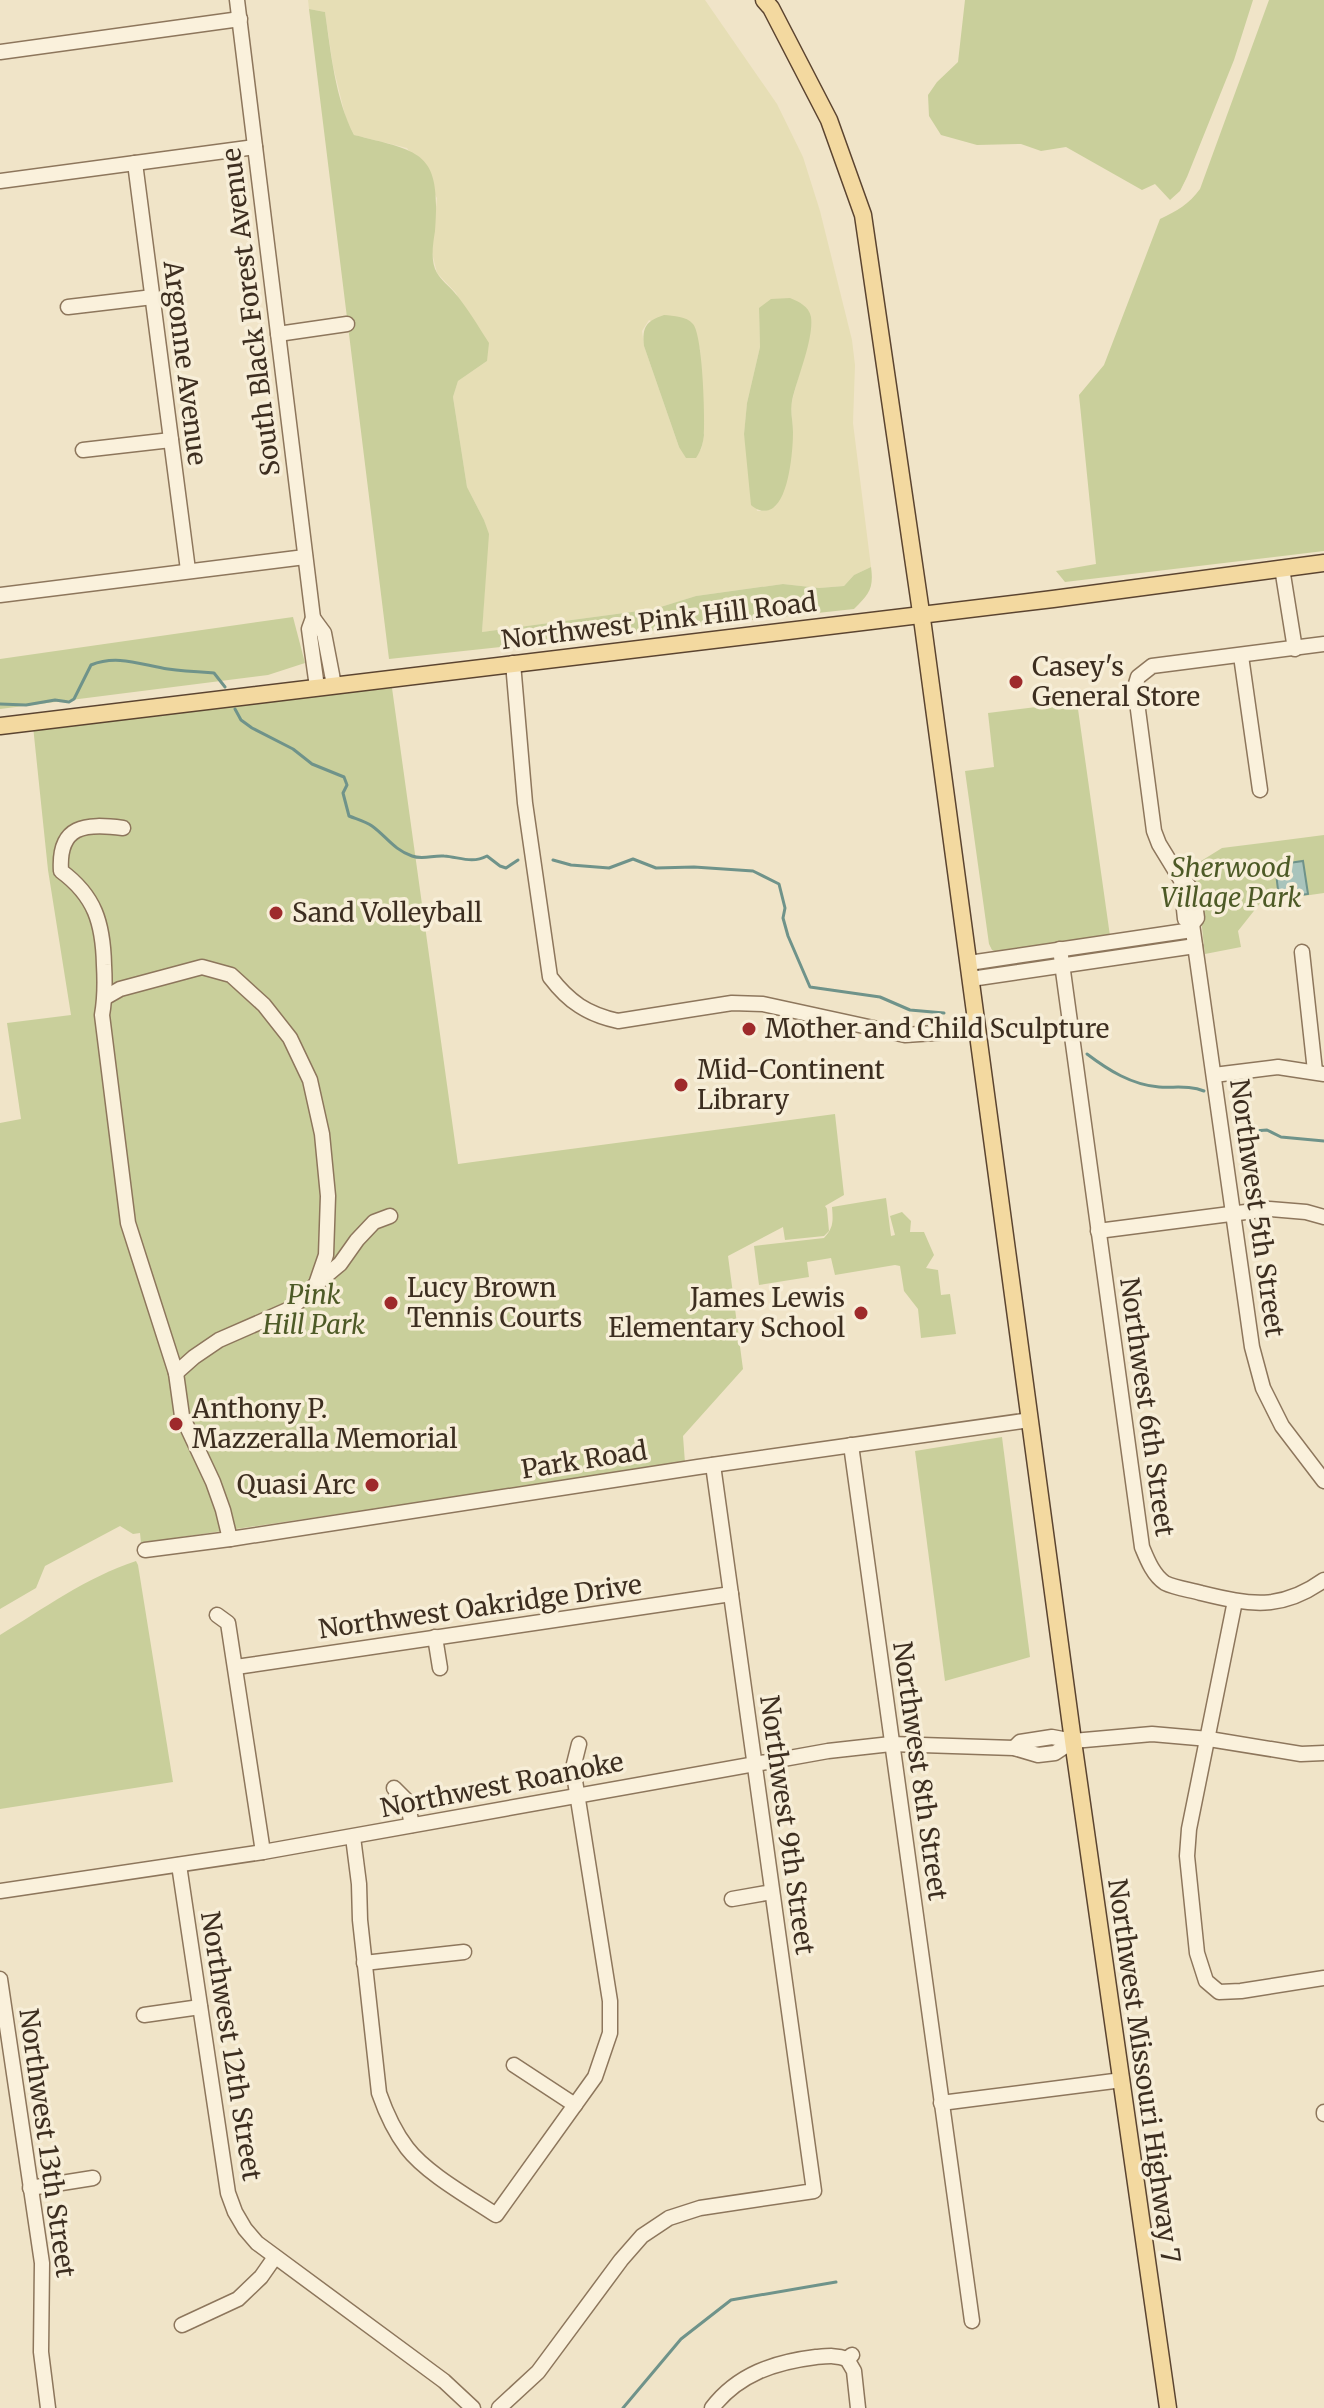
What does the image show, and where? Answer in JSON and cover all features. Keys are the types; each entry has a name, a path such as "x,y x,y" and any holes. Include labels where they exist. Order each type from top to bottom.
{"main road":[{"name":"Northwest Missouri Highway 7","path":"764,0 829,120 863,215 921,614 1073,1741 1168,2408"},
{"name":"Northwest Pink Hill Road","path":"0,726 1040,601 1324,563"}],"street":[{"name":"South Black Forest Avenue","path":"237,0 313,618 309,629 325,686"},
{"path":"0,52 240,19"},
{"path":"0,181 255,147"},
{"name":"Argonne Avenue","path":"135,163 188,570"},
{"path":"68,307 153,297"},
{"path":"278,334 347,324"},
{"path":"83,450 171,440"},
{"path":"0,595 305,557"},
{"path":"1282,568 1295,649"},
{"path":"1260,790 1241,656 1324,644"},
{"name":"Northwest 5th Street","path":"1241,656 1152,666 1138,677 1135,687 1154,831 1159,844 1178,875 1187,882 1194,897 1197,918 1192,927 1252,1347 1263,1388 1282,1426 1324,1481"},
{"path":"513,663 525,803 550,977 564,995 581,1008 618,1021 732,1003 763,1004 905,1035 978,1030"},
{"path":"123,828 100,825 80,827 65,840 60,855 61,871 86,894 97,914 103,939 106,997 102,1015 128,1223 176,1373 182,1416 213,1482 230,1539"},
{"path":"970,971 1060,949 1192,927"},
{"path":"970,971 1062,965 1195,946"},
{"name":"Northwest 6th Street","path":"1060,949 1142,1547 1150,1565 1165,1583 1235,1601 1269,1604 1286,1600 1301,1595 1324,1580"},
{"path":"1214,1075 1278,1067 1319,1073 1302,952"},
{"path":"106,997 120,989 202,967 231,975 264,1005 290,1038 310,1080 322,1134 328,1196 326,1255 316,1284"},
{"path":"1098,1231 1269,1209 1324,1217"},
{"path":"176,1373 219,1340 292,1308 340,1264 374,1222 390,1216"},
{"name":"Park Road","path":"145,1550 1030,1420"},
{"name":"Northwest 8th Street","path":"851,1445 972,2321"},
{"name":"Northwest 9th Street","path":"499,2408 538,2372 642,2236 669,2218 700,2208 814,2191 713,1465"},
{"name":"Northwest Oakridge Drive","path":"236,1667 731,1594"},
{"path":"1235,1601 1189,1829 1187,1856 1197,1953 1206,1981 1219,1992 1324,1978"},
{"path":"217,1615 228,1623 263,1852"},
{"path":"435,1637 440,1668"},
{"name":"Northwest Roanoke","path":"0,1891 263,1852 755,1763 891,1744 1014,1748 1038,1755 1055,1753 1073,1741 1152,1734 1209,1739 1301,1754 1324,1753"},
{"path":"353,1837 379,2093 397,2135 409,2151 496,2215 595,2077 610,2033 611,2017 573,1768 579,1744"},
{"path":"394,1788 407,1801 412,1825"},
{"name":"Northwest 12th Street","path":"179,1865 228,2193 235,2212 245,2229 275,2257 444,2381 473,2408"},
{"path":"732,1899 772,1892"},
{"path":"364,1963 464,1952"},
{"name":"Northwest 13th Street","path":"0,1979 42,2263 41,2352 48,2408"},
{"path":"144,2015 200,2007"},
{"path":"514,2065 575,2105"},
{"path":"941,2103 1122,2080"},
{"path":"30,2188 93,2178"},
{"path":"182,2325 238,2299 261,2277 275,2257"},
{"path":"712,2408 728,2390 764,2368 807,2358 838,2355 850,2357 858,2408"}],"shaded area":[{"path":"308,0 705,0 777,104 803,157 820,211 852,340 855,365 853,423 871,567 854,575 844,586 819,588 783,584 696,596 654,609 482,632 488,534 467,487 453,397 458,381 487,361 456,293 437,273 432,253 437,198 407,148 354,135 346,119 333,66 325,12 309,9","holes":["759,308 810,332 791,405 793,434 776,506 766,511 757,511 744,434 747,403 760,347","649,320 700,348 704,435 701,450 679,447 644,346 642,331"]}],"green space":[{"path":"965,0 1253,0 1234,60 1187,177 1180,191 1170,200 1155,184 1142,190 1066,147 1041,151 1021,144 977,145 941,135 929,116 928,95 958,62"},
{"path":"1269,0 1324,0 1324,551 1065,582 1056,571 1096,564 1079,395 1104,365 1160,219 1182,207 1200,189"},
{"path":"309,9 325,12 338,91 354,135 412,152 430,170 436,205 433,263 489,343 487,361 458,381 453,397 467,487 489,534 482,632 654,609 696,596 783,584 819,588 844,586 854,575 871,567 869,591 854,609 389,659"},
{"path":"790,298 810,313 810,336 792,401 792,450 786,484 773,508 762,511 751,505 744,434 747,403 760,347 759,308 771,299"},
{"path":"664,315 687,319 693,324 699,344 704,435 696,458 686,458 679,447 644,346 646,326"},
{"path":"293,617 305,663 268,675 0,709 0,659"},
{"name":"Pink Hill Park","path":"392,688 458,1164 835,1114 844,1195 825,1206 829,1231 824,1236 785,1240 783,1227 728,1256 743,1369 683,1436 685,1463 141,1543 140,1533 133,1534 120,1526 45,1566 36,1588 0,1609 0,1123 21,1119 7,1023 71,1015 48,870 33,726"},
{"path":"1077,702 1110,936 999,953 992,950 989,944 965,771 994,767 988,713"},
{"name":"Sherwood Village Park","path":"1324,835 1324,893 1261,902 1238,931 1241,947 1205,954 1198,900 1185,871 1222,848"},
{"path":"886,1198 891,1236 895,1235 890,1216 902,1212 911,1221 910,1232 924,1232 934,1255 926,1268 938,1270 941,1295 950,1294 956,1334 921,1338 918,1309 904,1291 900,1266 835,1275 831,1258 807,1262 809,1277 759,1285 754,1246 824,1238 832,1224 832,1207"},
{"path":"1002,1437 1030,1657 945,1681 915,1451"},
{"path":"136,1561 173,1782 0,1809 0,1635 83,1585"}],"water":[{"path":"1303,861 1308,894 1279,898 1275,865"}],"waterway":[{"path":"0,704 26,705 55,700 69,702 74,699 91,665 110,660 214,673 225,687"},
{"path":"235,709 241,720 252,728 293,749 312,764 344,777 347,785 343,793 349,816 372,826 406,853 420,858 444,856 471,860 487,856 506,868 518,860"},
{"path":"553,860 571,865 609,868 633,859 656,868 753,871 779,884 788,936 810,987 880,997 910,1010 944,1013"},
{"path":"1000,1023 1059,1035"},
{"path":"1087,1054 1112,1071 1139,1083 1204,1091"},
{"path":"1241,1132 1267,1130 1281,1137 1324,1141"},
{"path":"623,2408 681,2339 731,2300 836,2282"}],"place":[{"name":"Casey's General Store","path":"1016,682"},
{"name":"Sand Volleyball","path":"276,913"},
{"name":"Mother and Child Sculpture","path":"749,1029"},
{"name":"Mid-Continent Library","path":"681,1085"},
{"name":"Lucy Brown Tennis Courts","path":"391,1303"},
{"name":"James Lewis Elementary School","path":"861,1313"},
{"name":"Anthony P. Mazzeralla Memorial","path":"176,1424"},
{"name":"Quasi Arc","path":"372,1485"}]}
